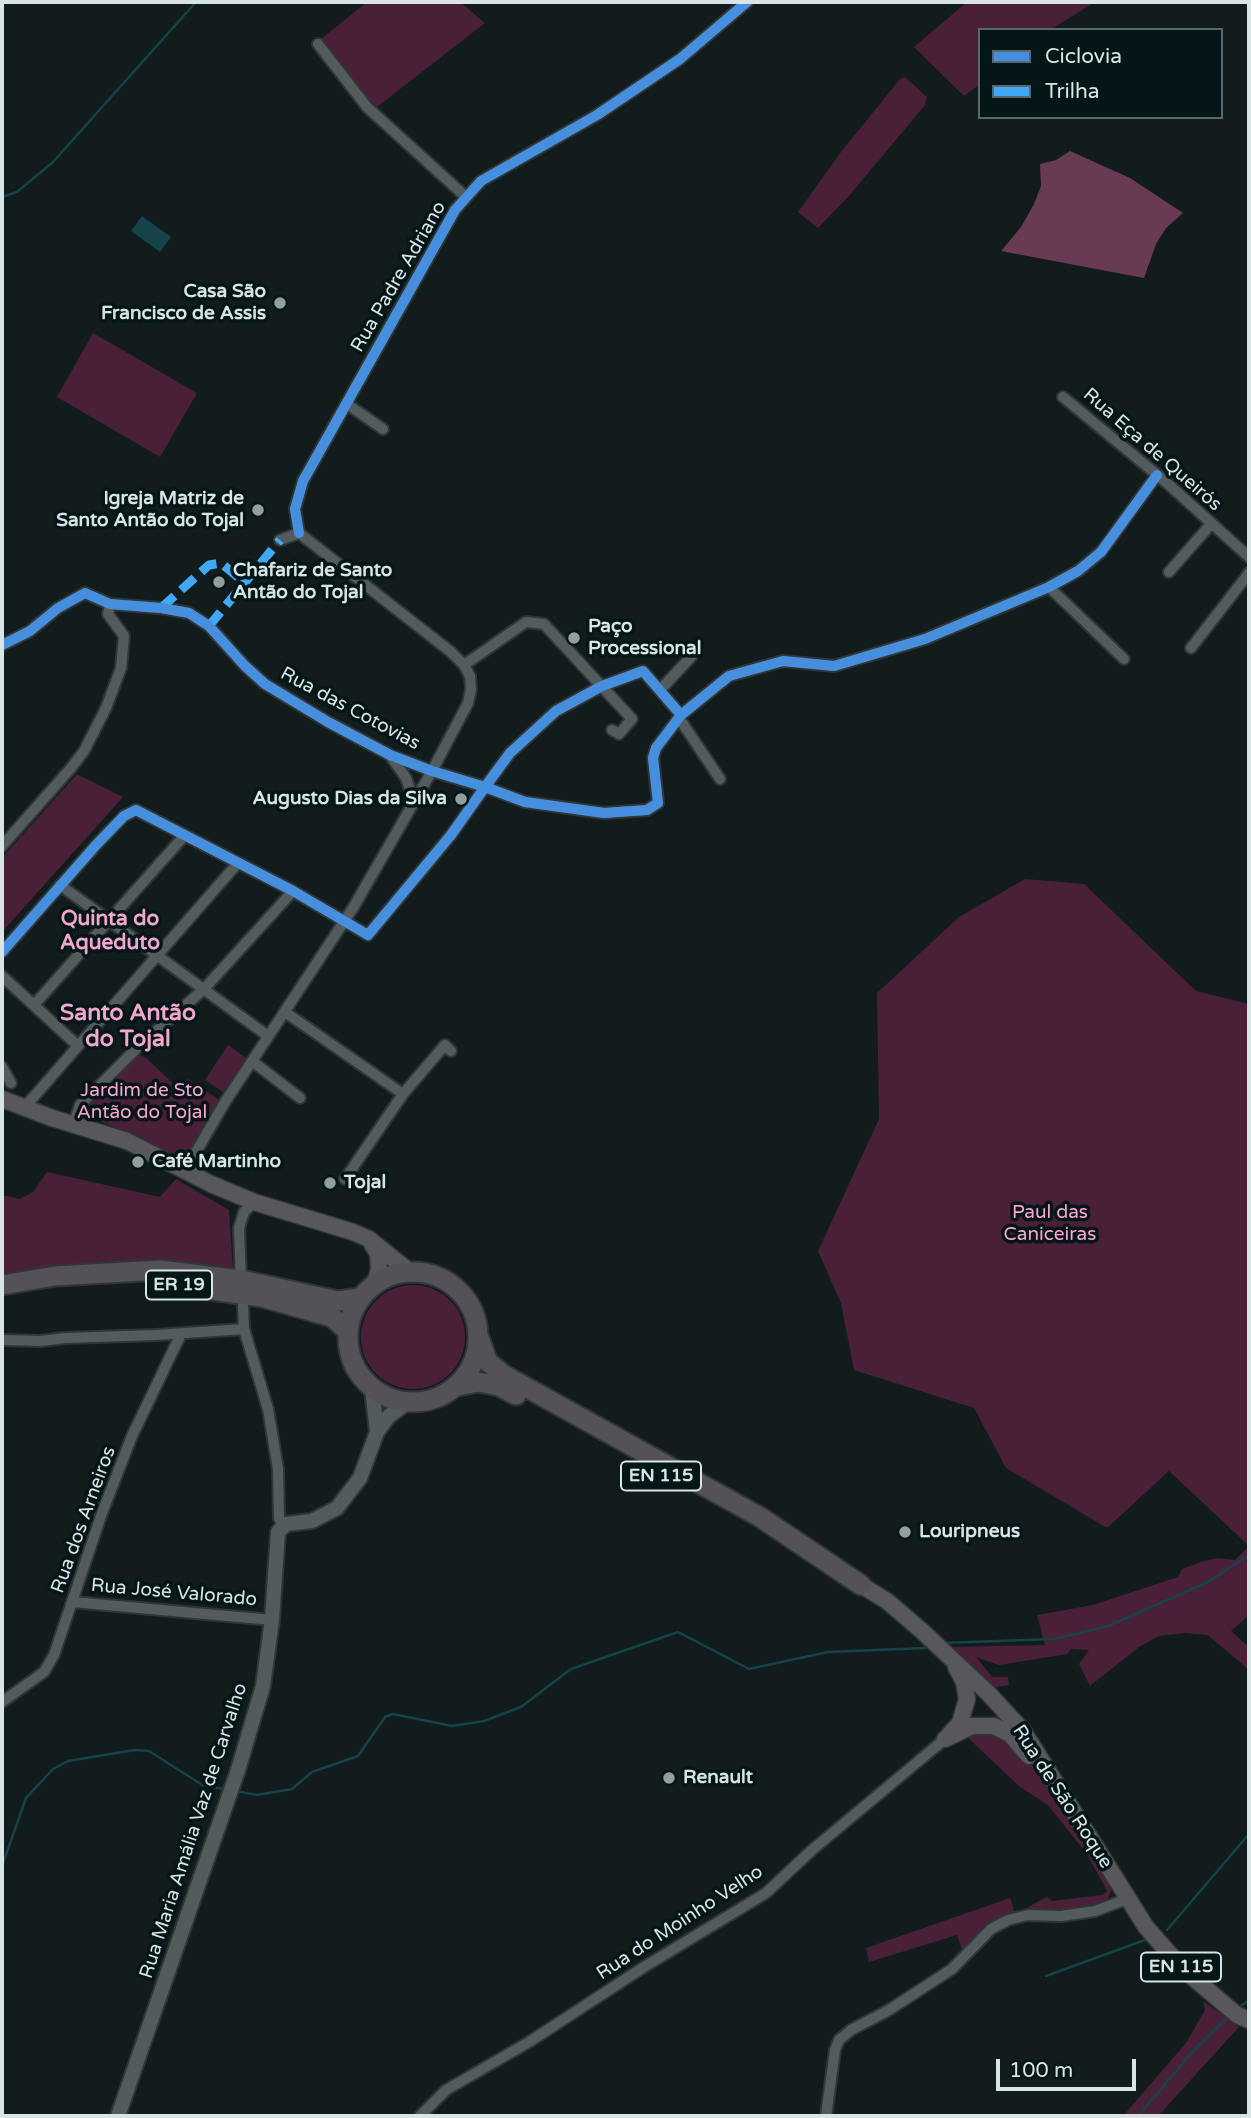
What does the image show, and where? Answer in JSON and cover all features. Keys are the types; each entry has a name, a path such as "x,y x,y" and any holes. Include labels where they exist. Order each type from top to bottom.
{"highway":[{"name":"ER 19","path":"2,1285 55,1276 160,1270 241,1280 338,1301 360,1298"},
{"path":"410,1272 434,1275 452,1285 466,1300 475,1318 478,1338 476,1356 469,1372 458,1386 439,1398 417,1403 395,1400 372,1389 359,1374 350,1354 348,1331 360,1298 375,1284 410,1272"},
{"name":"ER 19","path":"2,1297 55,1287 158,1282 262,1297 332,1317 348,1331"},
{"name":"Rua de São Roque","path":"478,1338 488,1362 504,1375 760,1517 861,1585"},
{"name":"Rua de São Roque","path":"458,1386 478,1382 499,1385 861,1585"}],"main road":[{"path":"2,1099 73,1126 127,1141 223,1190 254,1202 346,1229 369,1239 410,1272"},
{"path":"369,1239 378,1254 379,1269 375,1284"},
{"name":"Rua de São Roque","path":"861,1585 887,1601 988,1693 1023,1731 1146,1927 1184,1969 1237,2015 1249,2020"},
{"path":"945,1739 960,1723 967,1699 964,1682 954,1662"},
{"path":"945,1739 972,1726 985,1711 988,1693"},
{"path":"972,1726 994,1726 1010,1734 1032,1760 1046,1769"}],"street":[{"name":"Rua Padre Adriano","path":"299,533 295,509 298,494 449,221 466,197 481,181 597,115 680,58 747,2"},
{"path":"318,44 367,107 466,197"},
{"name":"Rua Eça de Queirós","path":"1063,397 1157,475 1249,557"},
{"path":"347,404 383,429"},
{"path":"680,716 729,676 783,661 834,666 925,639 1049,587 1078,571 1101,552 1157,475"},
{"path":"1169,572 1211,524"},
{"path":"185,1171 252,1061 345,920 432,771 468,703 471,689 470,676 452,652 299,533 280,540"},
{"path":"1191,648 1249,573"},
{"path":"1049,587 1124,659"},
{"name":"Rua das Cotovias","path":"2,645 30,631 58,608 85,593 110,604 189,613 209,626 265,684 390,755 525,802 604,813 647,810 658,803 653,758 656,748 680,716"},
{"path":"2,846 84,751 106,708 121,668 124,636 108,614 110,604"},
{"path":"464,665 526,622 544,624 632,719 619,734 612,730"},
{"path":"660,690 691,657"},
{"path":"2,952 127,813 139,811 293,891 368,935 451,835 510,753 556,711 602,686 643,671 680,716 720,779"},
{"name":"Rua das Cotovias","path":"390,755 406,778 412,796 411,808"},
{"name":"Rua das Cotovias","path":"406,778 426,782"},
{"path":"34,1005 184,836"},
{"path":"24,1108 237,864"},
{"path":"60,885 268,1036"},
{"path":"73,1126 80,1105 138,1047 204,989 293,891"},
{"path":"2,976 77,1045"},
{"path":"285,1012 403,1094"},
{"path":"345,1179 403,1094 445,1045 451,1051"},
{"path":"252,1061 300,1098"},
{"path":"2,1068 11,1083"},
{"path":"241,1280 239,1227 244,1212 254,1202"},
{"name":"Rua Maria Amália Vaz de Carvalho","path":"118,2116 238,1770 263,1686 272,1620 277,1536 284,1525 279,1518 278,1469 268,1409 244,1329 243,1306"},
{"path":"2,1340 41,1342 65,1338 244,1329"},
{"name":"Rua dos Arneiros","path":"2,1702 44,1672 54,1655 102,1513 127,1449 181,1334"},
{"path":"372,1389 377,1432"},
{"path":"284,1525 312,1521 337,1508 360,1478 377,1432 389,1416 408,1402"},
{"name":"Rua José Valorado","path":"73,1602 272,1620"},
{"name":"Rua do Moinho Velho","path":"420,2116 446,2090 529,2042 644,1967 766,1893 812,1850 945,1739"},
{"path":"826,2116 835,2050 839,2040 851,2030 889,2010 952,1969 992,1929 1008,1920 1028,1915 1060,1916 1096,1911 1127,1899"}],"green space":[{"path":"367,2 460,2 485,23 377,107 346,76 321,39"},
{"path":"967,2 1095,2 1053,28 978,28 978,86 964,96 914,47"},
{"path":"905,77 927,97 925,105 848,197 818,228 798,212 841,152 900,79"},
{"path":"93,333 197,393 160,457 57,397"},
{"path":"77,774 123,797 2,932 2,858"},
{"name":"Paul das Caniceiras","path":"1025,879 1084,884 1196,991 1249,1004 1249,1546 1169,1471 1107,1528 1006,1468 974,1408 854,1370 841,1303 818,1251 879,1119 877,993 959,917"},
{"path":"228,1045 246,1058 223,1092 205,1080"},
{"name":"Jardim de Sto Antão do Tojal","path":"139,1055 146,1058 178,1088 188,1079 221,1101 186,1155 174,1154 88,1114 90,1103"},
{"path":"47,1172 160,1197 176,1179 229,1210 233,1271 2,1276 2,1195 20,1199 33,1192"},
{"path":"413,1285 433,1289 450,1300 461,1317 465,1337 461,1357 450,1374 433,1385 413,1389 393,1385 376,1374 365,1357 361,1337 365,1317 376,1300 393,1289"},
{"path":"1249,1546 1249,1615 1231,1631 1249,1647 1249,1670 1208,1635 1184,1633 1159,1636 1139,1647 1090,1686 1079,1664 1089,1650 1071,1649 1067,1654 999,1665 976,1657 992,1677 1008,1677 1009,1685 992,1688 950,1650 950,1647 1045,1645 1037,1615 1093,1605 1178,1577 1182,1569 1201,1562 1217,1558 1235,1560"},
{"path":"986,1730 1012,1742 1042,1777 1112,1888 1108,1899 1095,1907 1072,1912 1032,1910 1028,1907 1047,1897 1052,1901 1102,1895 1107,1891 1087,1854 1048,1805 1020,1787 964,1734"},
{"path":"1010,1898 1015,1913 991,1921 963,1952 957,1935 869,1962 866,1948"},
{"path":"1203,2001 1239,2027 1158,2116 1123,2116 1186,2043 1205,2010"}],"shaded area":[{"path":"1070,151 1130,178 1183,213 1166,228 1156,244 1144,278 1001,251 1021,227 1034,204 1041,186 1040,164 1056,160"}],"water":[{"path":"142,216 171,237 160,252 131,231"}],"waterway":[{"path":"2,197 17,192 53,162 196,2"},
{"path":"943,1643 1054,1639 1108,1626 1208,1582 1249,1555"},
{"path":"236,1791 257,1795 292,1789 312,1772 358,1756 385,1717 393,1714 452,1726 484,1721 521,1707 571,1669 678,1632 749,1669 828,1652 925,1648"},
{"path":"2,1866 26,1798 53,1769 68,1761 135,1750 149,1751 204,1786 226,1789"},
{"path":"1167,1930 1249,1834"},
{"path":"1046,1976 1145,1940"},
{"path":"1241,2006 1249,2000"},
{"path":"1138,2116 1195,2049 1228,2017"}],"marked path":[{"path":"209,626 280,540"},
{"path":"161,608 209,565 221,563 245,583"}],"cycle path":[{"path":"299,533 295,509 303,481 455,210 481,181 597,115 680,59 747,2"},
{"path":"681,715 643,671 602,686 556,711 510,753 485,787 525,802 604,813 647,810 658,803 653,758 656,748 681,715 729,676 783,661 834,666 925,639 1049,587 1078,571 1101,552 1157,475"},
{"path":"2,645 30,631 58,608 85,593 110,604 189,613 209,626 265,684 328,722 390,755 485,787 451,835 368,935 293,891 136,810 124,816 97,844 2,952"}],"place":[{"name":"Casa São Francisco de Assis","path":"280,303"},
{"name":"Igreja Matriz de Santo Antão do Tojal","path":"258,510"},
{"name":"Chafariz de Santo Antão do Tojal","path":"219,582"},
{"name":"Paço Processional","path":"574,638"},
{"name":"Augusto Dias da Silva","path":"461,799"},
{"name":"Café Martinho","path":"138,1162"},
{"name":"Tojal","path":"330,1183"},
{"name":"Louripneus","path":"905,1532"},
{"name":"Renault","path":"669,1778"}],"district":[{"name":"Quinta do Aqueduto","path":"110,931"},
{"name":"Santo Antão do Tojal","path":"128,1027"}]}
